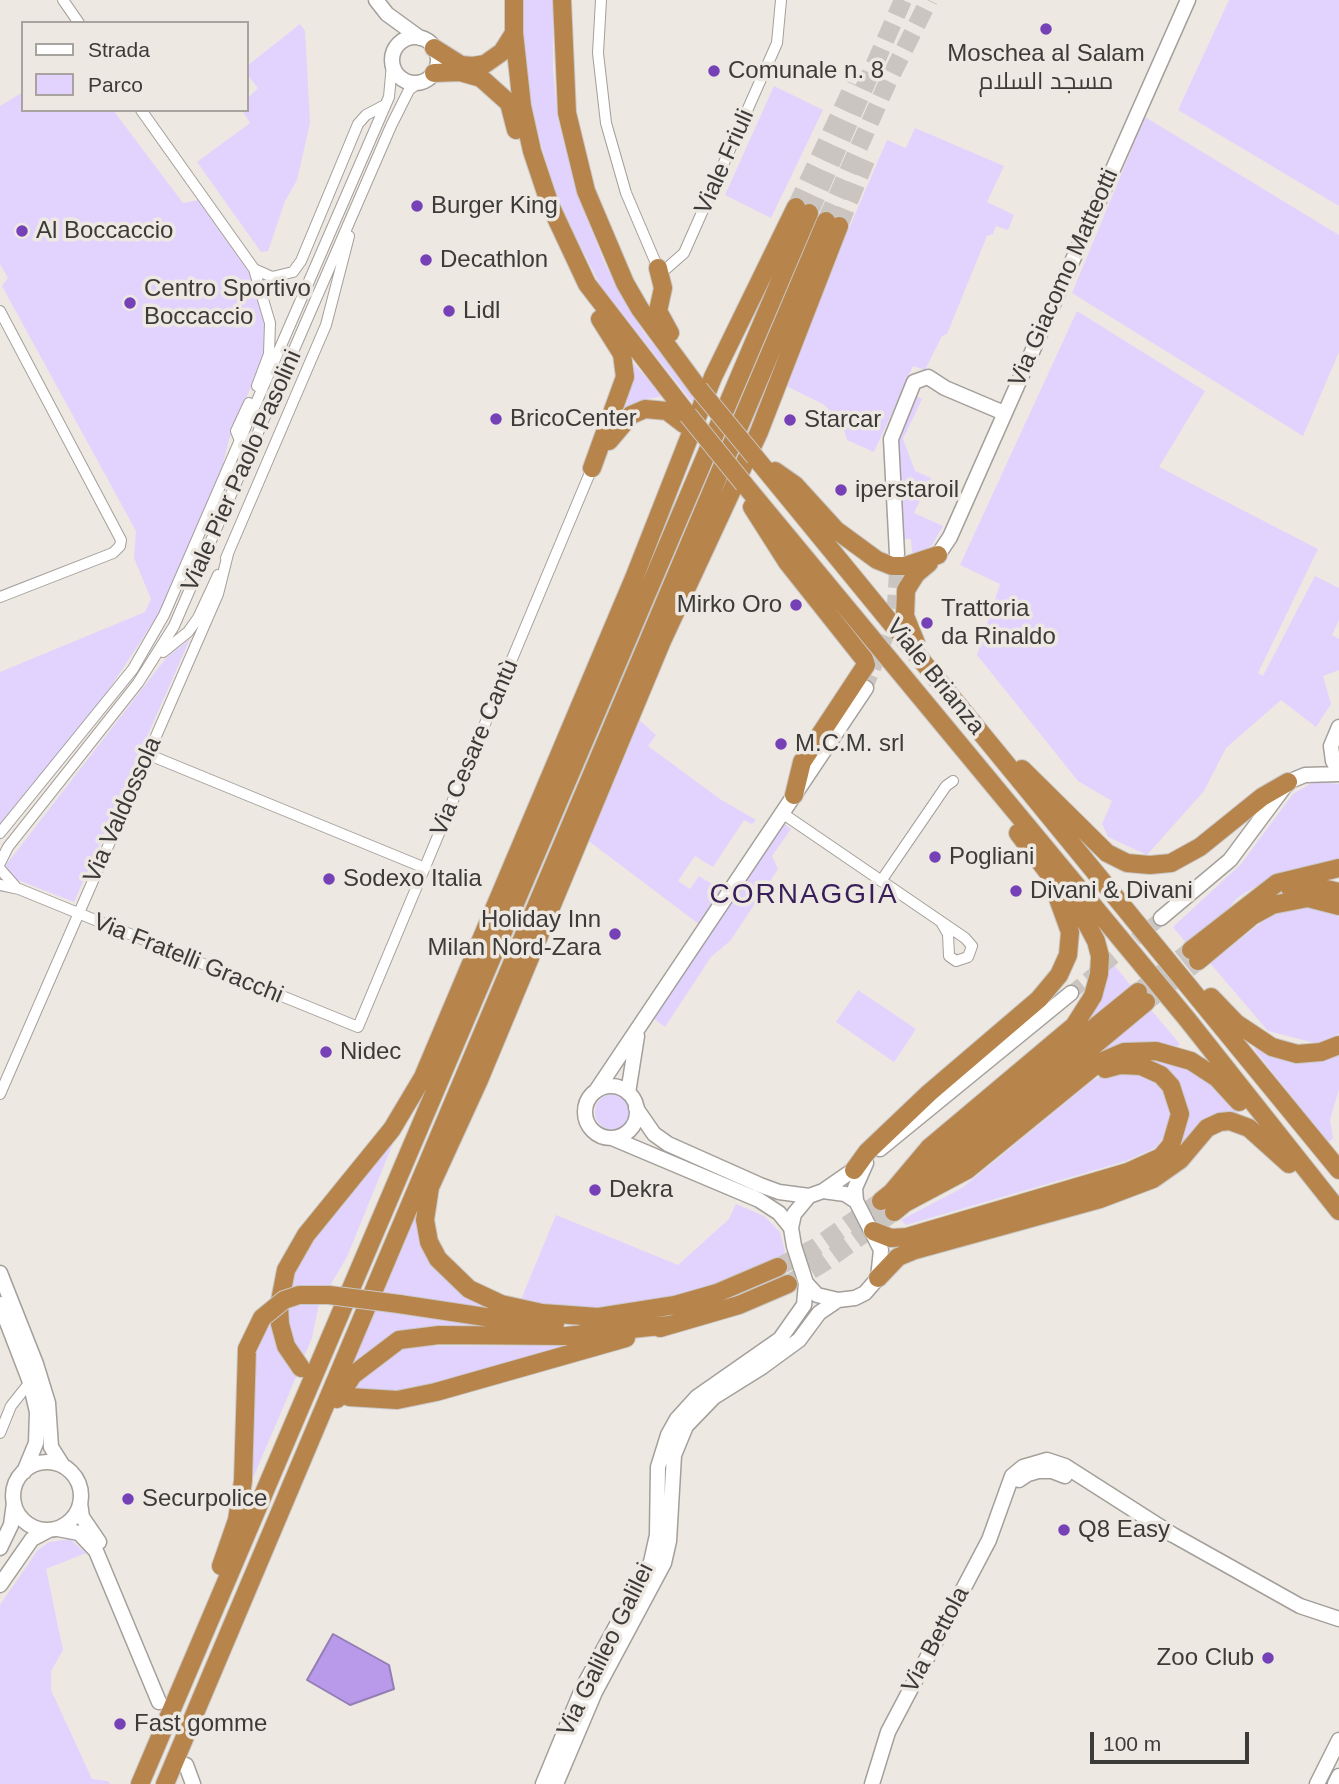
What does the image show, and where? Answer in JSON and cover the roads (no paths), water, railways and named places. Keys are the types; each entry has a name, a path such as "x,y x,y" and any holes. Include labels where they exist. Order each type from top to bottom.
{"highway":[{"path":"514,0 514,33 522,106 532,151"},
{"name":"Viale Brianza","path":"562,0 567,113 576,157 598,224 640,309 699,389 1339,1170"},
{"path":"427,43 461,65 474,66 485,64 502,52 514,33"},
{"path":"434,73 460,72 481,78 498,90 509,103 520,143 532,151"},
{"name":"Viale Brianza","path":"532,151 550,205 587,284 686,419 723,458 743,487 1195,1030 1336,1208"},
{"path":"141,1784 802,210 713,377 634,578 423,1077 392,1129 314,1225 286,1270 279,1306 280,1324 286,1346 301,1367"},
{"path":"165,1784 833,223 759,432 662,641 479,1080 430,1187 425,1220 429,1242 438,1259 469,1289 501,1304 542,1313 598,1317"},
{"path":"658,268 663,284 659,314 699,389"},
{"path":"587,284 588,300 622,354 625,365 620,394 592,468"},
{"path":"592,468 614,434 638,412 659,409 686,419"},
{"path":"755,457 795,485 836,530 877,559 892,566 905,566 938,555"},
{"path":"743,487 781,554 866,665 802,762 794,796"},
{"path":"922,659 905,616 906,590 916,574 938,555"},
{"path":"996,751 1053,796 1107,853 1127,863 1171,863 1200,847 1262,797 1288,782"},
{"path":"854,1170 876,1144 929,1093 1040,999 1059,975 1068,955 1069,925 1058,896 979,768"},
{"path":"893,1202 929,1148 1074,1026 1093,996 1100,957 1096,942 1087,924 1031,851"},
{"path":"1339,868 1277,883 1195,955 1272,905 1308,898 1339,906"},
{"path":"1266,894 1302,886 1339,892"},
{"path":"1161,952 1175,955 1236,1023 1272,1047 1297,1054 1321,1052 1339,1045"},
{"path":"893,1202 1142,997"},
{"path":"893,1202 967,1170 1098,1063 1125,1052 1156,1051 1180,1056 1217,1078 1303,1181 1336,1208"},
{"path":"873,1231 891,1238 907,1237 1139,1168 1161,1157 1171,1144 1180,1114 1177,1098 1161,1075 1141,1066 1120,1065 1074,1083"},
{"path":"878,1278 898,1257 1100,1199 1153,1179 1180,1160 1207,1128 1220,1122 1230,1121 1249,1128 1289,1164"},
{"path":"205,1632 208,1603 237,1520 243,1481 247,1349 262,1318 284,1300 299,1295 329,1295 524,1323 557,1324 675,1305 717,1293 779,1267"},
{"path":"349,1397 397,1400 436,1392 739,1305 797,1283"},
{"path":"216,1662 243,1624 342,1390 353,1375 385,1348 399,1340 439,1335 566,1336 669,1325"}],"main road":[{"path":"376,0 387,14 427,43 438,56 434,73 418,83 401,79 393,57 387,14"},
{"name":"Via Giacomo Matteotti","path":"938,555 1004,414 1188,0"},
{"path":"393,57 405,40 427,43"},
{"path":"897,554 890,449 892,431 914,382 925,377 1004,414"},
{"path":"791,1228 779,1213 759,1200 612,1138 598,1135 587,1122 586,1105 866,688"},
{"path":"1306,775 1331,746 1339,727"},
{"path":"1161,918 1230,860 1288,782 1306,775 1339,773 1333,761 1331,746"},
{"path":"869,1159 855,1188 856,1201 881,1250 878,1278 865,1293 838,1300 817,1295 797,1283 791,1228 799,1205 869,1159 1072,993"},
{"path":"638,1028 628,1093 654,1134 668,1144 779,1192 845,1194 856,1201"},
{"path":"596,1091 613,1086 628,1093"},
{"path":"612,1138 630,1129 636,1119 636,1108"},
{"path":"0,1273 46,1395 53,1452 79,1484 82,1517 117,1575 160,1699 96,1552 79,1533 37,1529 25,1522 13,1502"},
{"name":"Via Galileo Galilei","path":"543,1784 583,1687 651,1562 657,1535 658,1467 668,1435 677,1419 697,1397 780,1339 804,1305 797,1283"},
{"name":"Via Galileo Galilei","path":"556,1784 595,1692 664,1563 669,1541 674,1455 686,1426 714,1396 762,1367 799,1339 820,1313 838,1300"},
{"path":"0,1304 30,1382 38,1427 31,1460 15,1486 11,1525 0,1548"},
{"path":"23,1472 46,1462 67,1469"},
{"name":"Via Bettola","path":"872,1784 888,1732 989,1540 1004,1498 1028,1474 1052,1471 1300,1605 1339,1619"},
{"path":"0,1585 32,1539 70,1521 80,1503"},
{"path":"1317,1784 1339,1740"},
{"path":"186,1765 193,1784"},
{"path":"1335,1784 1339,1776"}],"street":[{"path":"63,0 78,21"},
{"path":"601,0 598,53 606,123 626,193 658,268"},
{"name":"Viale Friuli","path":"658,268 667,268 684,253 777,43 781,0"},
{"name":"Viale Pier Paolo Pasolini","path":"0,833 133,669 151,641 385,104 393,82 393,57"},
{"name":"Viale Pier Paolo Pasolini","path":"0,865 8,847 155,659 174,626 403,102 418,83"},
{"path":"254,269 272,277 293,272 358,124 385,104"},
{"name":"Viale Pier Paolo Pasolini","path":"142,112 254,269 270,323 269,354 236,431 240,441"},
{"name":"Viale Pier Paolo Pasolini","path":"155,659 188,632 198,618 228,554 326,325 358,204"},
{"path":"0,311 121,540 120,546 113,553 0,597"},
{"name":"Via Cesare Cantù","path":"358,1027 592,468"},
{"name":"Viale Pier Paolo Pasolini","path":"197,642 218,594 228,554"},
{"name":"Via Valdossola","path":"0,1094 197,642"},
{"path":"148,754 425,868"},
{"path":"881,881 946,786 953,781"},
{"path":"782,814 941,922"},
{"name":"Via Fratelli Gracchi","path":"0,865 19,889"},
{"name":"Via Fratelli Gracchi","path":"0,885 19,889 76,915 358,1027"},
{"path":"0,1433 11,1406 30,1382"}],"tunnel":[{"path":"809,213 903,0"},
{"path":"826,221 887,84 929,0"},
{"path":"796,207 854,84"},
{"path":"839,226 866,160"},
{"path":"866,688 887,636 894,604 897,556"},
{"path":"1071,993 1161,918"},
{"path":"1138,992 1191,950"},
{"path":"1146,1002 1198,961"},
{"path":"778,1267 816,1247 881,1201"},
{"path":"788,1284 825,1262 894,1212"}],"place":[{"name":"Moschea al Salam مسجد السلام","path":"1046,29"},
{"name":"Comunale n. 8","path":"714,71"},
{"name":"Burger King","path":"417,206"},
{"name":"Al Boccaccio","path":"22,231"},
{"name":"Decathlon","path":"426,260"},
{"name":"Centro Sportivo Boccaccio","path":"130,303"},
{"name":"Lidl","path":"449,311"},
{"name":"BricoCenter","path":"496,419"},
{"name":"Starcar","path":"790,420"},
{"name":"iperstaroil","path":"841,490"},
{"name":"Mirko Oro","path":"796,605"},
{"name":"Trattoria da Rinaldo","path":"927,623"},
{"name":"M.C.M. srl","path":"781,744"},
{"name":"Pogliani","path":"935,857"},
{"name":"Sodexo Italia","path":"329,879"},
{"name":"Divani & Divani","path":"1016,891"},
{"name":"Holiday Inn Milan Nord-Zara","path":"615,934"},
{"name":"Nidec","path":"326,1052"},
{"name":"Dekra","path":"595,1190"},
{"name":"Securpolice","path":"128,1499"},
{"name":"Q8 Easy","path":"1064,1530"},
{"name":"Zoo Club","path":"1268,1658"},
{"name":"Fast gomme","path":"120,1724"}],"district":[{"name":"CORNAGGIA","path":"804,895"}]}
